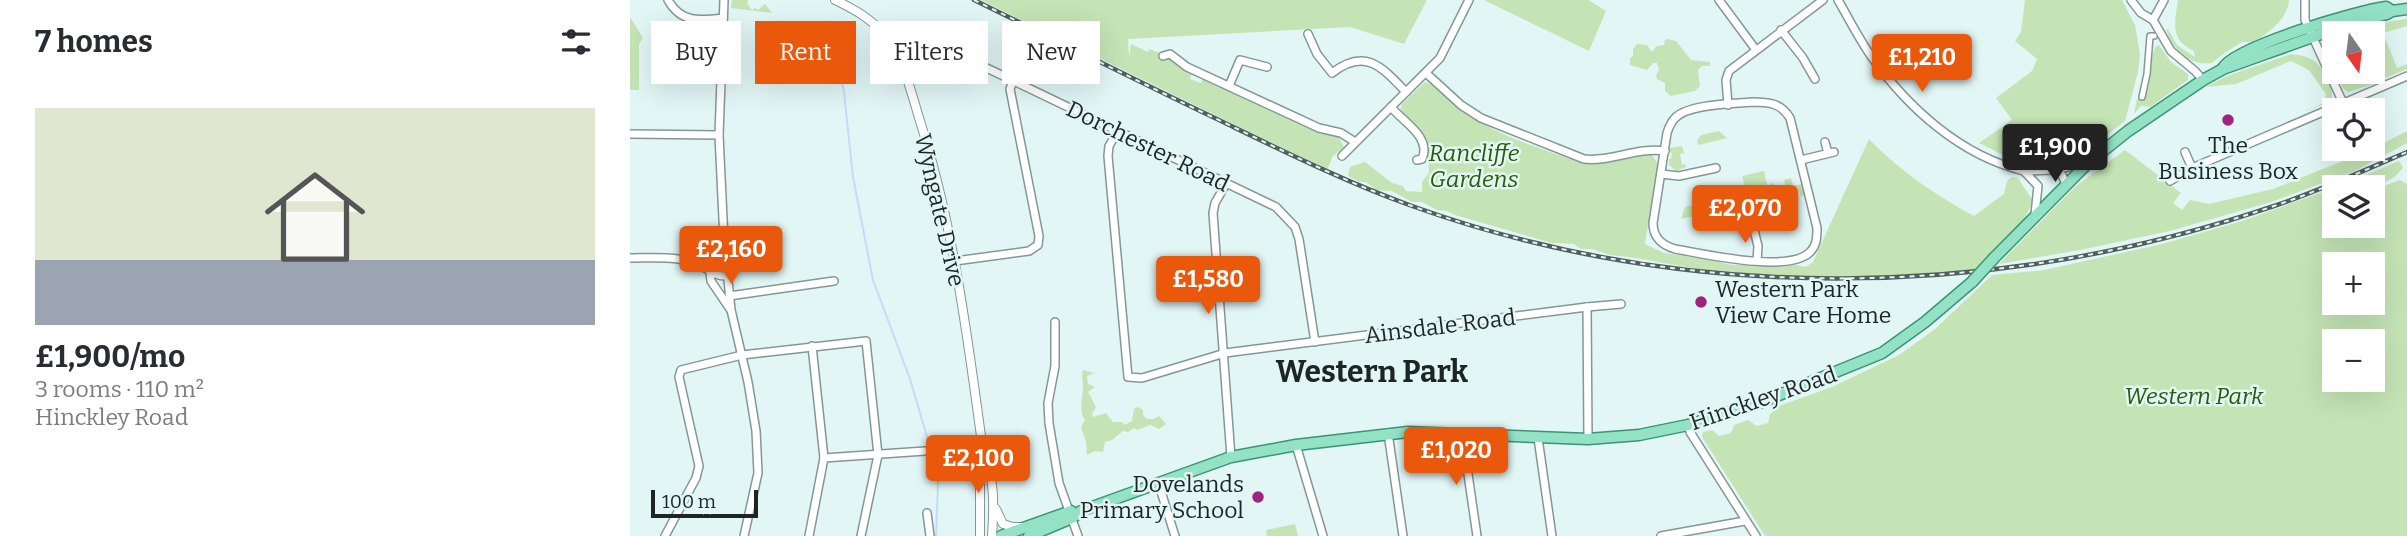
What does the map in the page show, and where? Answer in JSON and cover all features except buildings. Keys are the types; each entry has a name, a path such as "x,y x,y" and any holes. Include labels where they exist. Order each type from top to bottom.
{"main road":[{"name":"Hinckley Road","path":"1001,536 1028,531 1158,481 1231,457 1296,445 1388,433 1462,433 1588,439 1639,435 1688,425 1757,404 1882,353 1933,316 1972,282 2035,214 2088,163 2128,131 2223,69 2226,62 2250,50 2312,32 2372,9 2407,9"}],"street":[{"path":"668,0 676,12 686,19 723,18"},
{"path":"724,0 719,135 727,276 731,310 756,431 758,473 744,536"},
{"name":"Wyngate Drive","path":"835,0 861,14 870,23"},
{"path":"1342,156 1440,58 1469,0"},
{"path":"1719,0 1756,50"},
{"path":"1728,105 1726,80 1729,71 1823,0"},
{"path":"1838,0 1875,61 1927,120 1981,157 2024,172 2054,170 2088,163"},
{"path":"2131,0 2141,13 2153,20 2177,58 2196,71 2203,80"},
{"path":"2153,20 2164,0"},
{"path":"2305,0 2304,15 2341,98"},
{"path":"1781,30 1815,79"},
{"path":"2142,97 2150,36 2154,36"},
{"path":"1308,39 1329,76 1346,63 1365,61 1385,71 1406,92"},
{"path":"1229,86 1240,60 1241,50"},
{"path":"1169,52 1187,67 1319,128 1341,133 1355,142"},
{"path":"1240,60 1267,67"},
{"path":"1426,73 1461,105 1481,118 1584,159 1598,160 1649,149 1665,151"},
{"path":"2355,98 2407,76"},
{"name":"Wyngate Drive","path":"909,84 931,156 955,261 983,451 991,468 992,536"},
{"path":"955,261 1029,251 1038,245 1039,236 1010,89 1012,84"},
{"name":"Dorchester Road","path":"1019,84 1276,207 1295,227 1315,342"},
{"path":"1767,102 1781,107 1790,118 1817,228 1816,241 1811,251 1801,258 1786,262 1757,261 1675,249 1658,240 1653,223 1665,151 1669,127 1676,117 1690,110 1767,102"},
{"path":"1391,107 1418,132 1424,150 1422,162"},
{"path":"2170,181 2192,168 2322,112"},
{"name":"Ainsdale Road","path":"1118,131 1109,146 1108,156 1127,374 1131,378 1142,378 1224,353 1621,304"},
{"path":"630,134 719,135"},
{"path":"1801,160 1831,152 1825,142"},
{"path":"2185,152 2192,168"},
{"path":"1661,174 1679,176 1716,168"},
{"path":"2054,170 2063,175 2066,184"},
{"path":"2024,172 2046,195 2054,195"},
{"path":"1226,184 1213,209 1231,457"},
{"path":"2035,214 2038,186"},
{"path":"1740,224 1751,217 1758,246 1757,261"},
{"path":"630,258 696,262 709,273 727,276"},
{"path":"709,273 731,310"},
{"path":"729,296 834,281"},
{"path":"1587,307 1588,439"},
{"path":"1055,321 1055,366 1048,413 1059,483 1074,513 1078,536"},
{"path":"665,536 696,478 699,466 679,372 742,355 866,341 877,455 861,536"},
{"path":"809,536 824,458 812,346"},
{"path":"1688,425 1756,536"},
{"path":"1388,433 1403,536"},
{"path":"1462,433 1477,536"},
{"path":"1538,438 1552,536"},
{"path":"1296,445 1323,536"},
{"path":"824,458 926,451"},
{"name":"Wyngate Drive","path":"980,536 980,468 983,451"},
{"path":"1158,481 1175,536"},
{"path":"993,499 1003,524 1028,531"},
{"path":"927,513 930,536"},
{"path":"1661,536 1745,522"}],"green space":[{"path":"732,0 748,0 752,10 758,10 765,4 772,13 731,8"},
{"path":"981,0 1427,0 1404,44 1350,27 1128,39 1129,57 1131,44 1148,52 1149,49 1160,53 1161,58 1170,59 1192,73 1190,79 1201,83 1203,78 1315,131 1338,135 1344,147 1333,156 1327,170 1100,58 1100,21 1024,21"},
{"path":"1484,0 1588,0 1606,11 1589,51"},
{"path":"2025,0 2122,0 2135,25 2140,54 2125,121 2081,155 2057,161 2022,160 2001,154 1979,143 2012,120 1996,98 2032,71 2037,59 2015,41 2021,32"},
{"path":"2178,0 2289,0 2281,19 2266,34 2253,42 2241,43 2212,63 2204,63 2183,55 2166,30 2168,29 2177,45 2195,57 2194,51 2177,36 2175,23"},
{"path":"630,17 643,38 639,44 639,90 630,90"},
{"path":"2407,19 2407,26 2385,32 2385,22"},
{"path":"2385,38 2397,68 2407,64 2407,69 2385,78"},
{"path":"1668,39 1676,41 1691,60 1710,62 1710,66 1702,66 1698,70 1700,86 1695,91 1671,96 1665,91 1665,83 1657,79 1657,63 1653,63 1647,70 1630,65 1633,49 1637,44 1647,45 1652,52 1657,46 1664,45"},
{"path":"2159,45 2171,62 2188,74 2188,80 2150,107 2141,106 2134,114 2137,99 2145,100 2153,52"},
{"path":"2291,54 2300,55 2314,61 2322,69 2322,84 2330,84 2332,97 2325,98 2326,94 2309,70 2291,61 2236,84 2205,87 2227,76"},
{"name":"Rancliffe Gardens","path":"1425,82 1439,89 1483,124 1519,141 1581,163 1600,163 1652,155 1658,164 1645,244 1664,253 1738,265 1744,263 1760,267 1775,261 1806,267 1813,262 1869,139 1918,182 1974,216 2004,194 2007,181 2012,177 2018,178 2033,201 2021,225 1977,269 1936,275 1842,278 1723,272 1610,255 1592,249 1581,249 1574,244 1552,243 1437,210 1422,202 1412,202 1392,191 1376,190 1366,182 1348,176 1350,167 1365,162 1392,183 1403,186 1406,191 1422,192 1422,182 1429,173 1428,149 1415,125 1400,111 1402,104"},
{"path":"2341,84 2373,84 2348,92"},
{"path":"1719,131 1727,138 1698,145 1697,140 1701,135"},
{"path":"2407,131 2407,143 2385,155 2385,142"},
{"path":"1682,146 1682,165 1685,164 1686,167 1676,171 1669,165 1672,153 1670,148"},
{"path":"2125,150 2181,193 2173,203 2182,210 2190,200 2209,204 2273,189 2343,161 2374,161 2344,175 2322,175 2322,183 2271,202 2170,231 1999,264 2076,186"},
{"path":"2399,161 2403,168 2385,182 2385,175 2366,175"},
{"path":"1764,171 1767,185 1746,190 1742,176"},
{"path":"1791,178 1793,186 1802,184 1804,195 1801,196 1798,187 1789,189 1790,193 1787,194 1790,199 1786,200 1769,185 1773,183 1778,189 1786,188 1784,180"},
{"name":"Western Park","path":"2400,180 2407,184 2407,536 1765,536 1702,437 1703,432 1712,430 1719,436 1731,433 1734,425 1748,420 1757,426 1768,423 1770,414 1779,406 1832,387 1899,355 1935,329 1992,275 2044,270 2162,244 2242,221 2322,192 2322,238 2385,238 2385,186"},
{"path":"1768,187 1783,201 1771,204 1769,193 1747,198 1745,192"},
{"path":"1722,198 1725,209 1681,219 1685,207"},
{"path":"1785,203 1790,225 1779,227 1774,205"},
{"path":"1083,370 1094,373 1087,376 1088,384 1095,387 1088,392 1096,407 1093,417 1106,413 1113,422 1122,422 1125,425 1132,421 1134,409 1138,407 1143,410 1147,419 1159,416 1166,424 1159,429 1150,425 1123,431 1105,442 1103,452 1095,451 1087,455 1082,429 1085,420 1081,408"},
{"path":"1295,524 1298,536 1267,536 1266,530"}],"waterway":[{"path":"842,84 853,177 873,280 910,379 933,457 938,483 936,536"},
{"path":"1765,533 1768,536"}],"railway":[{"path":"974,0 1295,156 1364,188 1412,206 1517,238 1624,261 1733,274 1843,278 1953,273 2062,260 2169,237 2274,206 2407,152"}],"place":[{"name":"The Business Box","path":"2228,120"},
{"name":"Western Park View Care Home","path":"1701,302"},
{"name":"Dovelands Primary School","path":"1258,497"}],"district":[{"name":"Western Park","path":"1372,372"}]}
